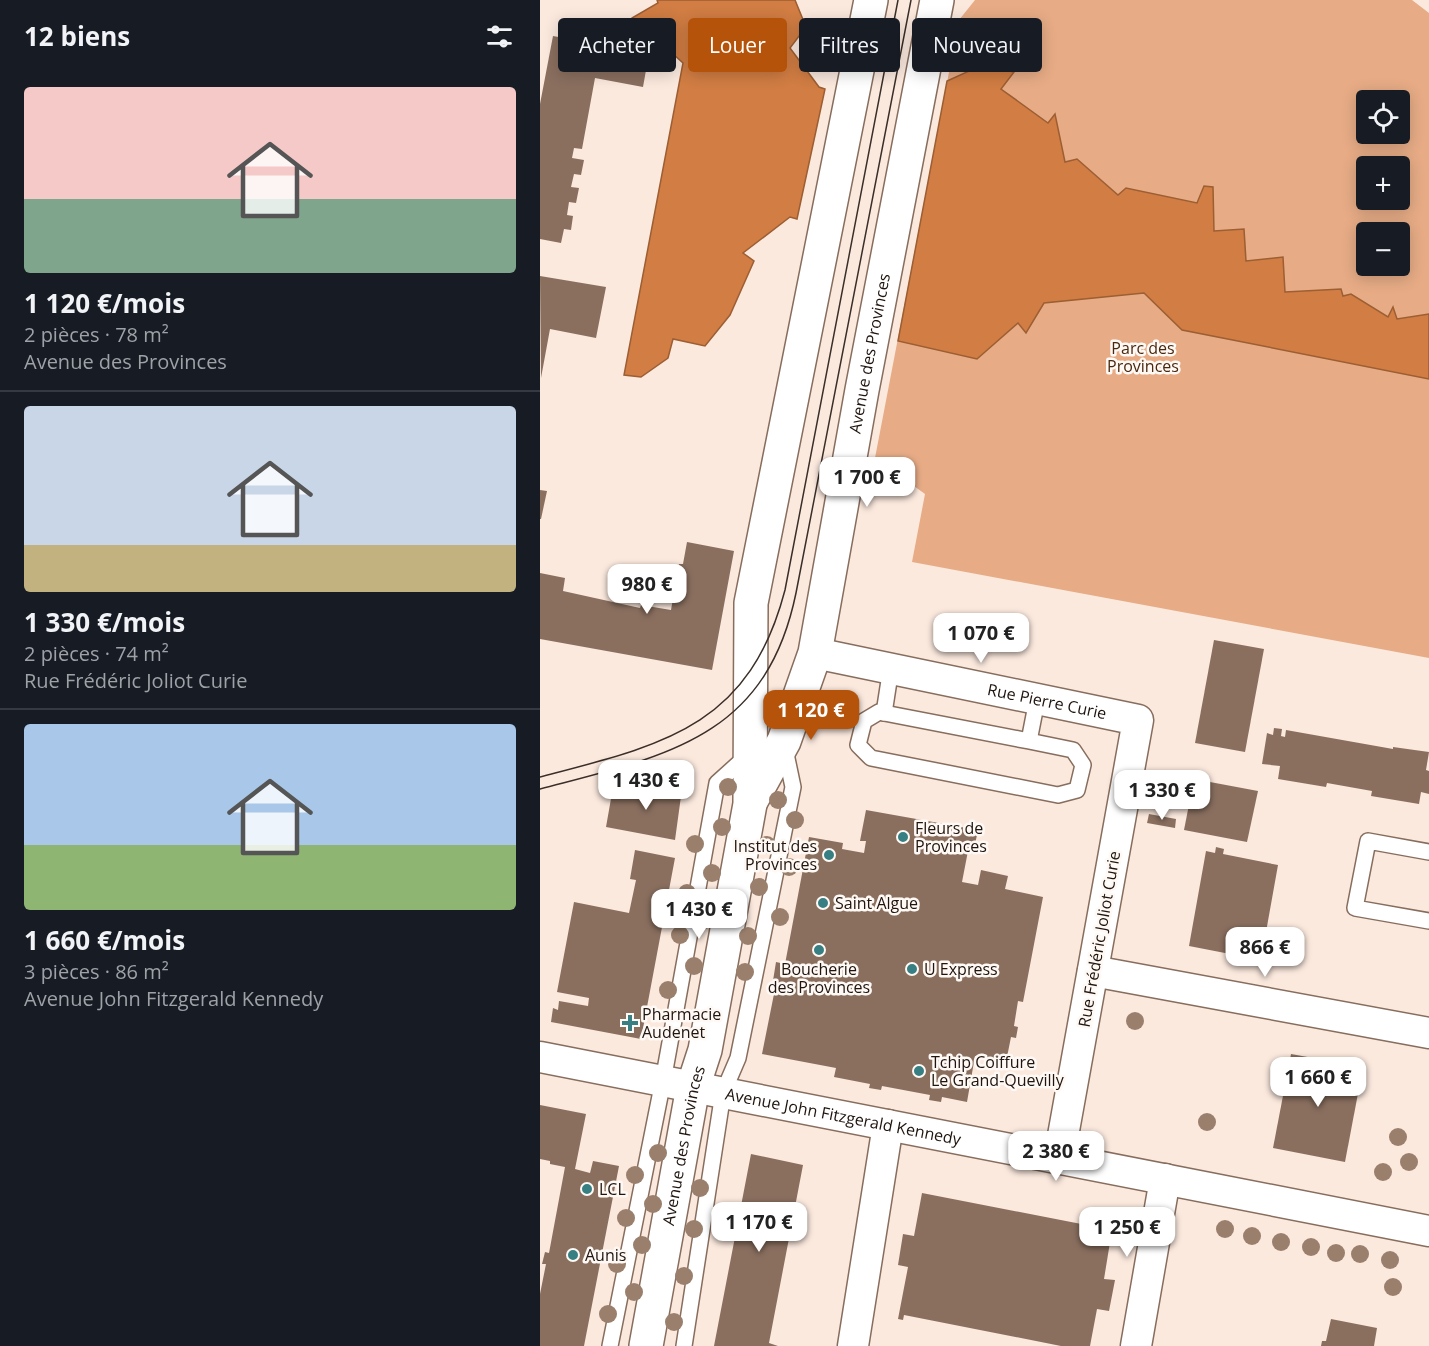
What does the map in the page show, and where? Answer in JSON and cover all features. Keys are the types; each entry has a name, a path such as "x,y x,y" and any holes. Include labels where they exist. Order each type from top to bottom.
{"street":[{"name":"Avenue des Provinces","path":"646,1346 693,1087 705,1050 750,804 751,603 871,0"},
{"name":"Avenue des Provinces","path":"750,804 784,741 815,653 861,390 937,0"},
{"name":"Rue Pierre Curie","path":"815,653 1138,720"},
{"name":"Rue Frédéric Joliot Curie","path":"1059,1158 1138,720"},
{"path":"1093,971 1429,1033"},
{"name":"Avenue John Fitzgerald Kennedy","path":"540,1057 1429,1231"},
{"path":"853,1346 888,1125"},
{"path":"1136,1346 1166,1179"}],"lane":[{"path":"884,713 891,668"},
{"path":"1029,741 1037,700"},
{"path":"879,712 1029,741 1072,750 1083,765 1077,790 1058,795 871,758 858,745 864,721 879,712"},
{"path":"610,1346 693,1087 738,1058 792,787 784,741"},
{"path":"684,1346 693,1087 717,783 750,753"},
{"path":"1429,852 1368,841 1355,908 1429,921"}],"green space":[{"name":"Parc des Provinces","path":"975,0 1412,0 1429,13 1429,658 912,562 925,494 875,458 949,72 1042,72 1042,18 961,18"}],"shaded area":[{"path":"657,0 795,0 802,18 799,18 799,36 790,48 799,60 799,72 808,72 819,87 825,89 797,219 790,217 743,253 754,261 730,315 705,346 673,339 668,358 641,377 624,375 683,63 676,57 676,18 632,18 658,3"},
{"path":"967,72 1014,72 1001,89 1048,123 1055,114 1065,162 1077,159 1118,195 1126,188 1197,203 1204,186 1213,187 1214,231 1244,229 1246,261 1283,257 1285,292 1341,289 1343,296 1351,294 1388,317 1393,307 1397,319 1429,314 1429,379 1182,330 1144,293 1044,303 1026,333 1018,323 977,359 898,341 947,81"}],"building":[{"path":"553,36 558,37 558,72 646,72 643,87 595,78 582,149 574,148 572,158 584,160 581,175 574,174 571,187 579,188 576,203 569,202 567,215 573,216 571,230 564,229 561,243 540,239 540,104"},
{"path":"540,276 606,287 596,338 550,329 541,378"},
{"path":"540,490 547,491 541,519 540,519"},
{"path":"687,542 734,551 712,670 540,639 540,573 565,578 563,591 640,608 641,605 671,610 679,564 683,564"},
{"path":"1214,640 1264,649 1245,752 1195,743"},
{"path":"1274,728 1282,729 1281,736 1285,737 1286,730 1393,749 1393,747 1429,752 1426,770 1429,771 1429,794 1421,792 1419,804 1371,796 1372,791 1327,783 1326,787 1278,779 1280,766 1262,764 1267,733 1273,735"},
{"path":"1194,779 1258,791 1247,842 1184,830"},
{"path":"662,782 663,785 682,789 675,840 606,827 612,793"},
{"path":"866,810 978,830 973,854 968,851 962,882 978,885 981,870 1008,876 1005,889 1043,897 1023,1002 1018,1001 1014,1026 1018,1027 1016,1038 1011,1037 1006,1062 975,1056 967,1102 942,1097 941,1102 929,1100 930,1095 882,1086 881,1090 869,1088 870,1084 834,1077 836,1068 762,1054 774,994 771,993 776,962 785,964 809,837 843,843 842,849 864,853 866,841 860,841"},
{"path":"1149,814 1176,819 1175,828 1147,823"},
{"path":"1216,847 1224,849 1223,854 1278,865 1261,960 1189,946 1206,851 1215,853"},
{"path":"635,850 675,858 641,1039 551,1022 553,1008 558,1010 559,1001 588,1006 589,998 557,992 574,902 629,913 636,880 630,879"},
{"path":"1291,1054 1363,1067 1345,1162 1273,1148"},
{"name":"Aunis","path":"540,1105 586,1114 575,1169 590,1173 593,1161 619,1166 584,1346 540,1346 540,1294 546,1264 542,1264 545,1252 549,1253 565,1167 540,1159"},
{"path":"751,1154 803,1165 769,1343 778,1346 714,1346"},
{"path":"922,1193 1112,1230 1104,1279 1115,1280 1109,1311 1097,1309 1090,1346 1061,1346 904,1315 903,1320 898,1319 908,1267 898,1265 903,1234 914,1236"},
{"path":"1331,1319 1377,1328 1374,1346 1321,1346 1322,1341 1326,1341"}],"tram line":[{"path":"540,777 625,754 662,740 695,723 724,701 749,673 769,636 785,590 898,0"},
{"path":"540,789 629,765 668,751 704,733 735,710 761,681 782,642 796,593 911,0"}],"place":[{"name":"Fleurs de Provinces","path":"903,837"},
{"name":"Institut des Provinces","path":"829,855"},
{"name":"Saint Algue","path":"823,903"},
{"name":"Boucherie des Provinces","path":"819,950"},
{"name":"U Express","path":"912,969"},
{"name":"Pharmacie Audenet","path":"630,1023"},
{"name":"Tchip Coiffure Le Grand-Quevilly","path":"919,1071"},
{"name":"LCL","path":"587,1189"},
{"name":"Aunis","path":"573,1255"}]}
